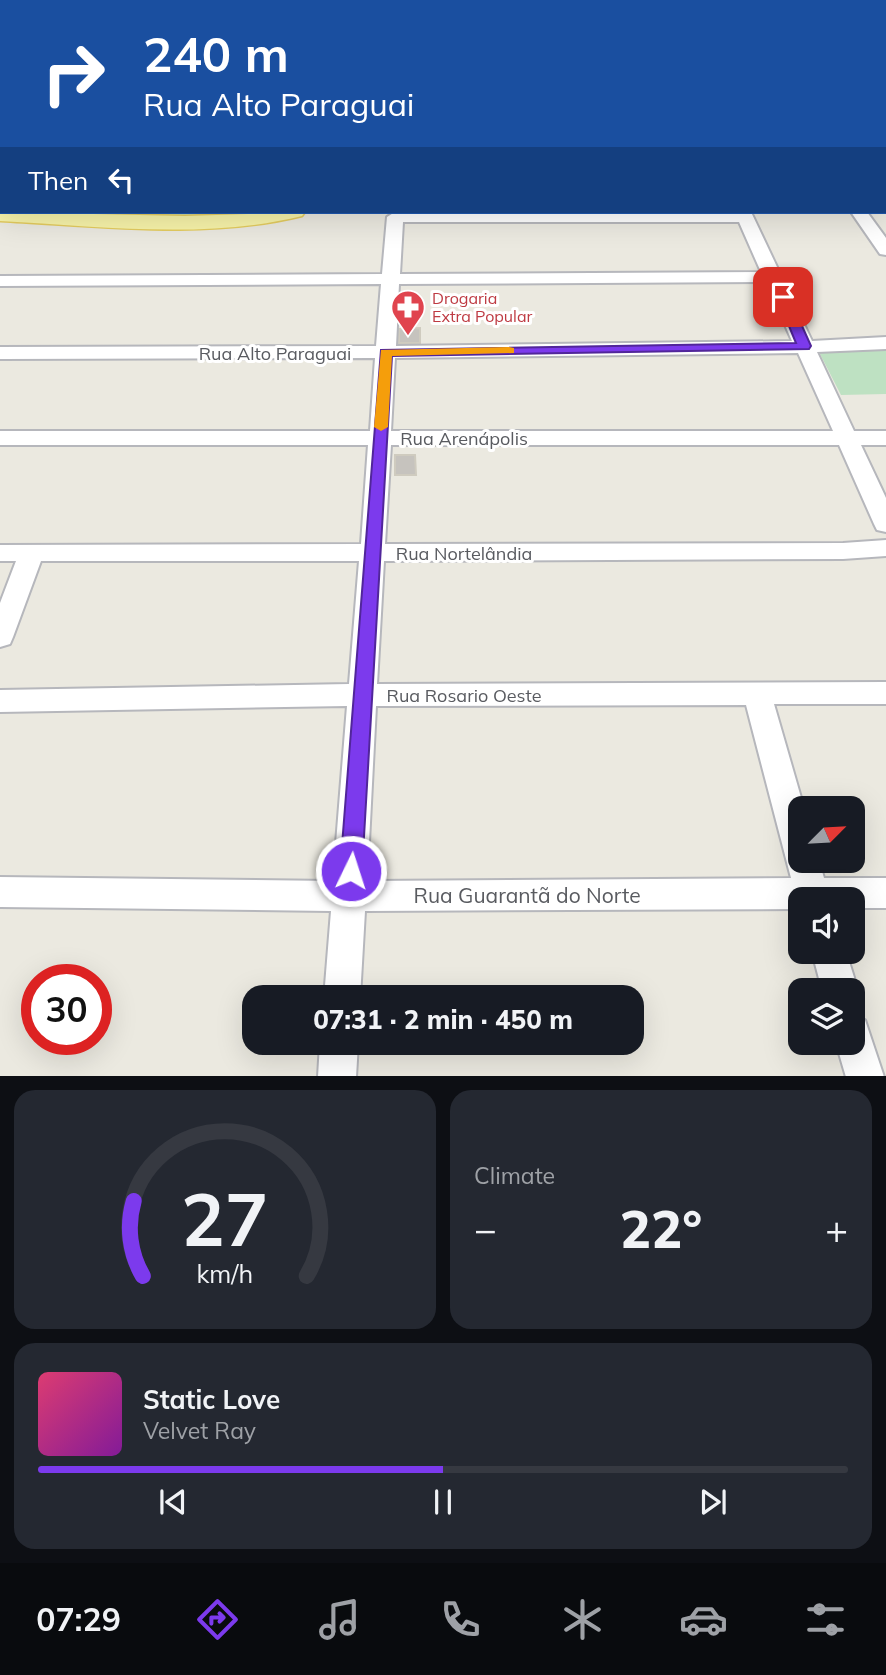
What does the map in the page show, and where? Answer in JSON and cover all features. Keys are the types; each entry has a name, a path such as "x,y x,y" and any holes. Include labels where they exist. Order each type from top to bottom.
{"main road":[{"path":"0,215 168,223 248,219 282,214"}],"street":[{"path":"343,985 395,214"},
{"path":"617,214 744,214 886,523"},
{"path":"860,214 886,250"},
{"path":"0,281 774,277"},
{"name":"Rua Alto Paraguai","path":"0,353 386,352 804,346 886,342"},
{"name":"Rua Arenápolis","path":"0,438 886,438"},
{"name":"Rua Nortelândia","path":"0,553 843,551 886,548"},
{"path":"0,636 32,553"},
{"name":"Rua Rosario Oeste","path":"0,701 363,695 886,692"},
{"path":"757,693 788,806"},
{"name":"Rua Guarantã do Norte","path":"0,892 788,897"},
{"name":"Rua Guarantã do Norte","path":"865,894 886,893"},
{"path":"337,1076 338,1055"},
{"path":"859,1055 865,1076"}],"green space":[{"path":"80,214 232,214 173,218"},
{"path":"886,346 886,394 841,395 818,350"}],"building":[{"name":"Drogaria Extra Popular","path":"420,328 420,343 399,343 399,329"},
{"path":"395,455 415,455 416,475 395,475"}],"slow traffic":[{"path":"381,427 386,352 509,351"}],"place":[{"name":"Drogaria Extra Popular","path":"408,337"}],"route":[{"path":"351,871 386,352 804,346 783,297"}]}
